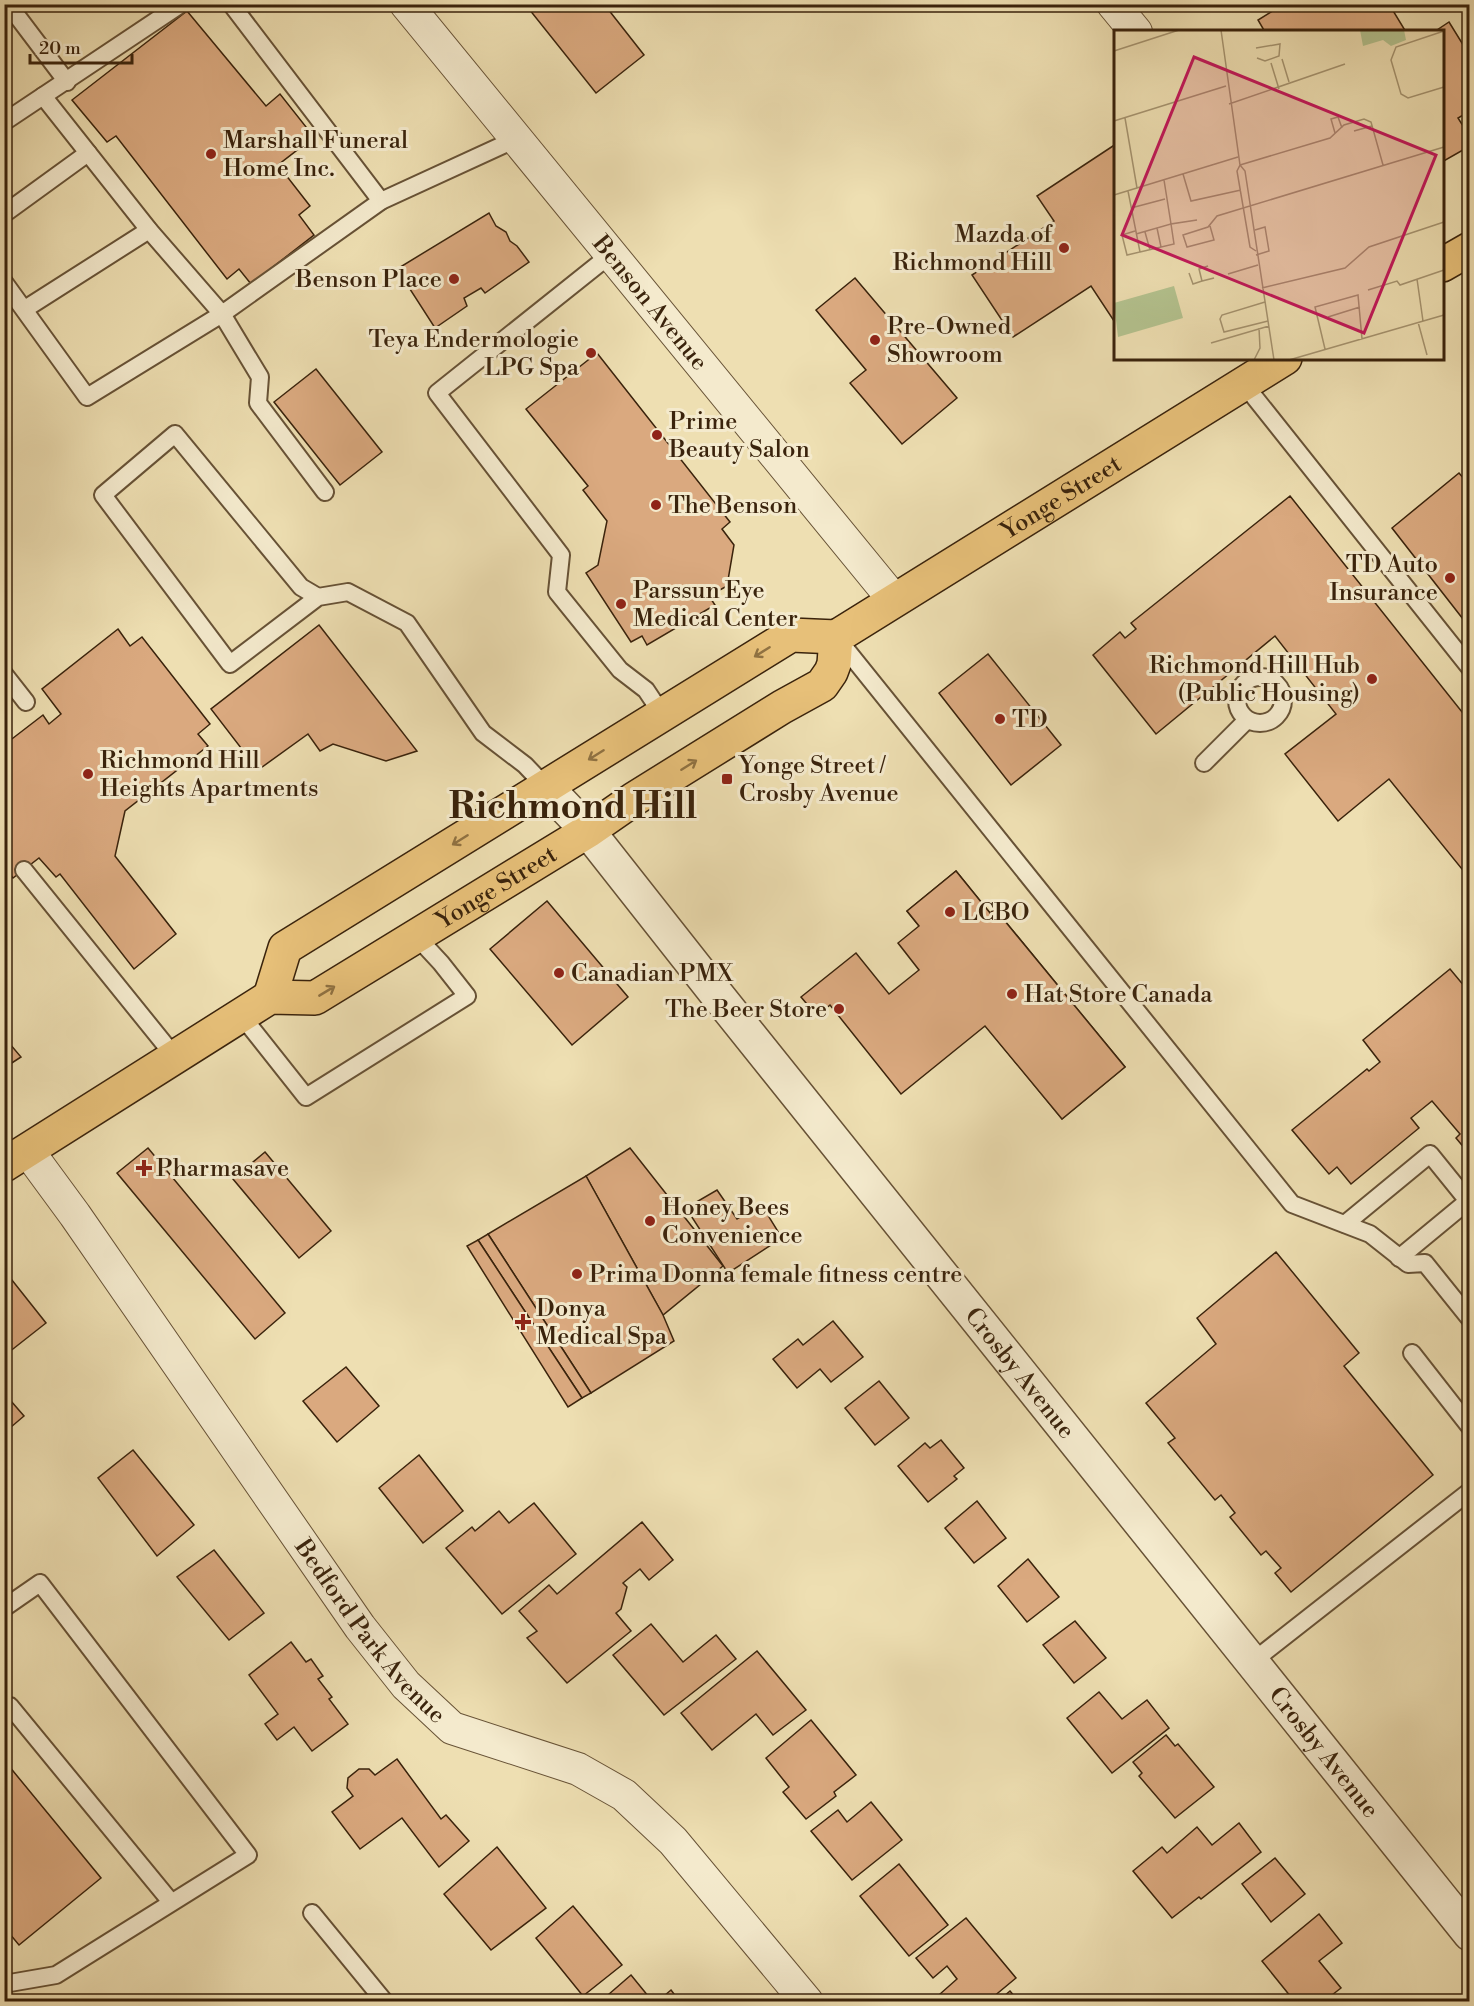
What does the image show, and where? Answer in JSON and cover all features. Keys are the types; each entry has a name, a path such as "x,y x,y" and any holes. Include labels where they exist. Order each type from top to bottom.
{"main road":[{"path":"1444,264 1470,249"},
{"name":"Yonge Street","path":"270,997 315,998 588,831 634,799 782,707 822,685 834,664 836,637 1282,360"},
{"path":"16,1158 270,997 285,948 791,634 836,637"}],"street":[{"name":"Benson Avenue","path":"406,4 894,600"},
{"path":"1113,4 1134,30"},
{"name":"Crosby Avenue","path":"546,787 588,831 682,952 1470,1934"},
{"name":"Bedford Park Avenue","path":"16,1158 405,1685 452,1728 578,1769 624,1795 673,1842 807,2001"}],"lane":[{"path":"8,4 67,82"},
{"path":"4,122 181,4"},
{"path":"231,4 381,201"},
{"path":"44,96 149,230 222,314 260,377 258,403 325,492"},
{"path":"4,282 87,397 222,314 381,201 516,139"},
{"path":"4,214 88,153"},
{"path":"25,309 149,230"},
{"path":"610,255 437,393 561,555 557,592 620,670 646,690 662,714"},
{"path":"1244,384 1470,668"},
{"path":"318,597 301,586 175,434 103,495 230,664 318,597 348,592 407,623 483,733 525,765 546,787"},
{"path":"836,637 1292,1204 1370,1234 1408,1264 1425,1263 1470,1319"},
{"path":"4,674 26,702"},
{"path":"1204,763 1247,720"},
{"path":"24,870 175,1057"},
{"path":"241,1015 306,1097 467,996 416,936"},
{"path":"1345,1224 1430,1154 1468,1201 1399,1258"},
{"path":"1412,1353 1470,1427"},
{"path":"1252,1662 1470,1491"},
{"path":"4,1608 40,1583 248,1855 56,1975 4,1984"},
{"path":"10,1706 171,1902"},
{"path":"312,1913 385,2001"}],"building":[{"path":"525,4 604,4 644,55 596,93"},
{"path":"1284,4 1389,4 1405,30 1264,30 1258,20"},
{"name":"Marshall Funeral Home Inc.","path":"187,11 266,106 280,94 314,137 278,165 310,206 299,215 314,235 251,284 239,269 227,279 116,136 107,142 72,100"},
{"path":"1449,22 1470,56 1470,111 1458,118 1470,137 1470,146 1444,161 1444,30 1437,30"},
{"name":"Mazda of Richmond Hill","path":"1114,145 1114,321 1091,286 1013,337 972,275 1054,221 1037,196"},
{"name":"Benson Place","path":"489,213 496,226 506,232 510,241 517,246 529,262 485,293 481,288 464,298 467,306 435,328 397,269"},
{"name":"Pre-Owned Showroom","path":"855,278 957,398 902,444 850,383 866,370 816,310"},
{"name":"The Benson","path":"597,353 730,522 722,529 734,545 727,586 709,596 715,605 647,645 642,636 631,642 586,573 598,565 607,521 583,490 588,486 526,409"},
{"path":"316,369 382,452 340,485 274,402"},
{"name":"TD Auto Insurance","path":"1459,473 1470,486 1470,628 1392,528"},
{"name":"Richmond Hill Hub (Public Housing)","path":"1290,496 1470,722 1470,879 1389,779 1338,821 1285,754 1336,714 1275,636 1156,734 1093,655 1120,632 1125,638 1136,629 1131,623"},
{"path":"319,625 417,751 386,761 333,744 320,751 308,734 258,770 211,709"},
{"name":"Richmond Hill Heights Apartments","path":"118,629 130,646 142,637 210,724 198,734 208,746 125,811 115,856 176,934 134,969 60,874 56,877 39,858 13,878 4,867 4,745 43,715 49,724 61,714 42,689"},
{"name":"TD","path":"988,654 1061,745 1011,785 939,693"},
{"name":"Hat Store Canada","path":"956,871 990,913 995,909 1125,1067 1062,1119 934,963 943,955 907,911"},
{"path":"956,871 990,913 995,909 1125,1067 1062,1119 985,1026 901,1094 830,1005 817,1016 801,997 856,953 889,994 919,970 898,943 919,926 907,911"},
{"name":"Canadian PMX","path":"547,901 628,997 572,1045 490,949"},
{"path":"1450,969 1470,993 1470,1155 1456,1138 1460,1134 1432,1101 1411,1118 1419,1128 1351,1184 1337,1167 1329,1174 1292,1130 1367,1069 1369,1071 1380,1062 1363,1040"},
{"path":"4,1037 21,1057 4,1068"},
{"path":"148,1148 285,1313 255,1339 117,1173"},
{"name":"Honey Bees Convenience","path":"630,1148 723,1266 663,1315 586,1176"},
{"path":"265,1152 331,1231 299,1258 233,1179"},
{"name":"Prima Donna female fitness centre","path":"586,1176 663,1315 674,1341 591,1393 488,1234"},
{"path":"717,1190 737,1219 761,1204 782,1238 728,1273 686,1208"},
{"path":"488,1234 591,1393 582,1398 478,1240"},
{"name":"Donya Medical Spa","path":"478,1240 582,1398 568,1407 467,1246"},
{"path":"1276,1252 1359,1353 1344,1366 1433,1475 1291,1592 1275,1573 1281,1568 1266,1551 1261,1555 1230,1517 1235,1513 1221,1495 1215,1500 1168,1443 1175,1438 1146,1403 1216,1344 1197,1318"},
{"path":"4,1270 46,1323 4,1356"},
{"path":"833,1321 863,1357 831,1382 820,1369 797,1388 773,1359 798,1339 803,1345"},
{"path":"346,1367 379,1406 337,1442 303,1401"},
{"path":"879,1381 909,1418 875,1445 845,1408"},
{"path":"4,1393 24,1416 4,1433"},
{"path":"941,1440 964,1468 954,1476 957,1479 928,1502 898,1466 925,1443 930,1448"},
{"path":"133,1450 194,1525 157,1556 98,1478"},
{"path":"419,1455 463,1511 423,1543 379,1488"},
{"path":"977,1501 1006,1538 974,1563 945,1528"},
{"path":"534,1503 576,1554 502,1614 446,1548 472,1527 475,1531 499,1511 509,1523"},
{"path":"642,1522 673,1560 649,1580 640,1569 623,1583 627,1587 621,1609 616,1613 631,1631 567,1683 527,1638 537,1631 519,1611 549,1585 557,1594"},
{"path":"214,1550 264,1613 229,1640 177,1577"},
{"path":"1028,1559 1059,1597 1027,1622 998,1586"},
{"path":"1075,1621 1106,1658 1074,1683 1043,1645"},
{"path":"651,1624 683,1662 716,1635 736,1659 664,1715 613,1655"},
{"path":"291,1642 306,1662 311,1659 323,1676 318,1679 332,1697 329,1699 348,1724 312,1751 294,1727 277,1740 265,1724 278,1714 249,1675"},
{"path":"757,1651 806,1710 773,1735 756,1714 712,1750 681,1713"},
{"path":"1099,1692 1122,1719 1147,1700 1169,1728 1112,1773 1067,1718"},
{"path":"811,1720 856,1775 834,1792 836,1796 806,1819 783,1792 789,1787 766,1758"},
{"path":"1166,1735 1175,1746 1178,1744 1214,1787 1175,1818 1139,1776 1142,1773 1133,1762"},
{"path":"397,1759 441,1819 446,1815 469,1841 439,1867 402,1818 360,1849 332,1812 353,1796 347,1788 348,1778 359,1769 369,1769 375,1775"},
{"path":"4,1760 101,1878 19,1945 4,1927"},
{"path":"871,1802 902,1840 852,1880 811,1831 838,1810 847,1822"},
{"path":"1239,1823 1261,1852 1201,1899 1199,1897 1172,1918 1133,1871 1162,1847 1167,1853 1197,1827 1212,1845"},
{"path":"497,1847 546,1908 491,1950 444,1894"},
{"path":"1275,1858 1305,1894 1271,1922 1242,1884"},
{"path":"899,1864 948,1925 909,1956 860,1896"},
{"path":"573,1906 622,1965 583,1996 536,1938"},
{"path":"1319,1914 1342,1943 1319,1961 1341,1988 1323,2002 1295,2002 1262,1961"},
{"path":"966,1918 1016,1978 987,2002 946,2002 940,1994 957,1979 947,1966 933,1978 916,1958"},
{"path":"631,1975 653,2002 601,2001"},
{"path":"671,1990 680,2002 657,2002"},
{"path":"1010,1991 1019,2002 997,2002"}],"place":[{"name":"Marshall Funeral Home Inc.","path":"211,154"},
{"name":"Mazda of Richmond Hill","path":"1064,248"},
{"name":"Benson Place","path":"454,279"},
{"name":"Pre-Owned Showroom","path":"875,340"},
{"name":"Teya Endermologie LPG Spa","path":"591,353"},
{"name":"Prime Beauty Salon","path":"657,435"},
{"name":"The Benson","path":"656,505"},
{"name":"TD Auto Insurance","path":"1450,578"},
{"name":"Parssun Eye Medical Center","path":"621,604"},
{"name":"Richmond Hill Hub (Public Housing)","path":"1372,679"},
{"name":"TD","path":"1000,719"},
{"name":"Richmond Hill Heights Apartments","path":"88,774"},
{"name":"Yonge Street / Crosby Avenue","path":"727,779"},
{"name":"LCBO","path":"950,912"},
{"name":"Canadian PMX","path":"559,973"},
{"name":"Hat Store Canada","path":"1012,994"},
{"name":"The Beer Store","path":"839,1009"},
{"name":"Pharmasave","path":"144,1168"},
{"name":"Honey Bees Convenience","path":"650,1221"},
{"name":"Prima Donna female fitness centre","path":"577,1274"},
{"name":"Donya Medical Spa","path":"523,1322"}],"district":[{"name":"Richmond Hill","path":"573,805"}]}
